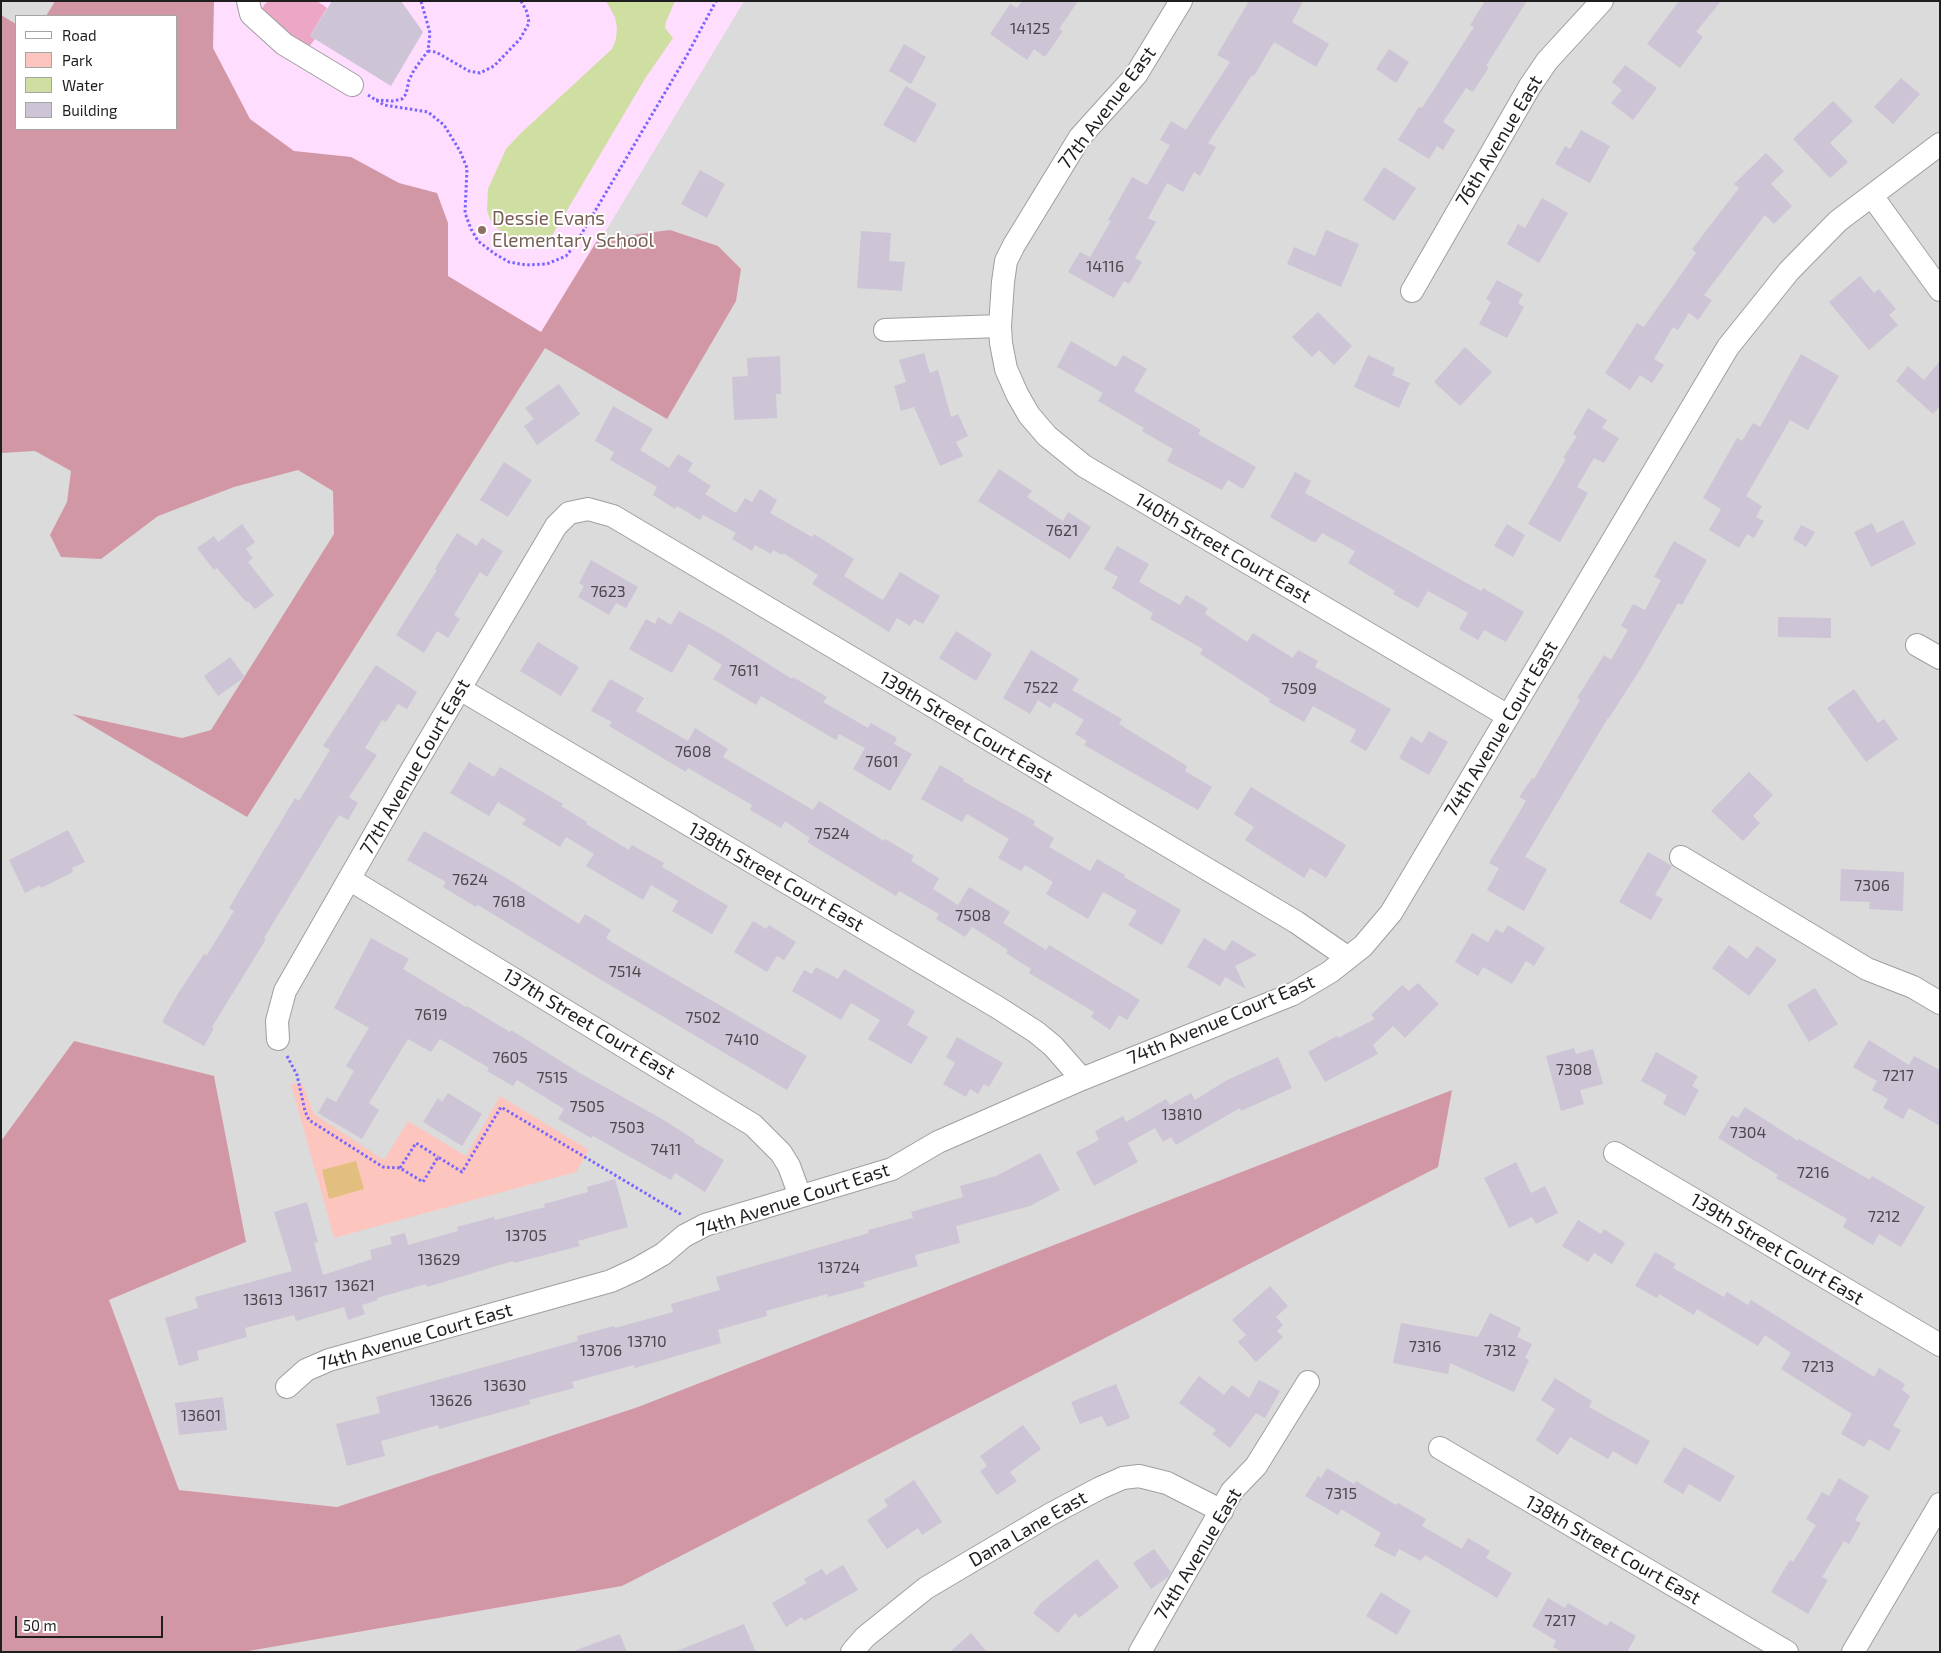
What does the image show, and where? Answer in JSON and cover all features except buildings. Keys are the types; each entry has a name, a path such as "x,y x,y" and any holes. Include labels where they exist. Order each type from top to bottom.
{"street":[{"path":"248,1 251,14 284,44 352,86"},
{"name":"77th Avenue East","path":"1000,326 1006,261 1014,245 1080,137 1136,76 1182,1"},
{"name":"76th Avenue East","path":"1412,291 1530,86 1547,61 1602,1"},
{"name":"74th Avenue Court East","path":"287,1386 306,1370 329,1360 612,1280 637,1269 663,1254 684,1236 702,1226 892,1169 938,1142 1082,1079 1294,994 1330,972 1363,946 1376,933 1391,913 1728,347 1755,312 1814,244 1838,221 1940,144"},
{"path":"1872,196 1940,290"},
{"path":"885,330 1000,326"},
{"name":"140th Street Court East","path":"1000,326 1006,369 1029,415 1047,436 1084,466 1508,716"},
{"name":"77th Avenue Court East","path":"278,1039 277,1020 285,991 556,526 569,513 579,510"},
{"name":"139th Street Court East","path":"579,510 600,511 613,516 1296,922 1347,957"},
{"path":"1917,645 1940,658"},
{"name":"138th Street Court East","path":"460,689 1036,1032 1053,1046 1082,1079"},
{"path":"1681,857 1867,969 1912,987 1940,1002"},
{"name":"137th Street Court East","path":"349,879 753,1124 781,1153 789,1166 800,1196"},
{"name":"139th Street Court East","path":"1615,1153 1940,1345"},
{"name":"74th Avenue East","path":"1140,1652 1232,1491 1256,1466 1308,1382"},
{"name":"138th Street Court East","path":"1440,1448 1787,1652"},
{"name":"Dana Lane East","path":"852,1652 878,1626 926,1588 1051,1514 1123,1478 1139,1476 1167,1483 1222,1511"},
{"path":"1853,1652 1940,1504"}],"path":[{"path":"376,100 393,101 402,98 406,94 409,80 414,70 428,51 430,33 421,1"},
{"path":"428,51 436,52 469,71 480,72 494,66 520,40 529,23 527,12 521,1"},
{"path":"352,86 384,105 399,109 428,112 444,125 460,151 467,168 465,213 470,229 478,241 509,262 526,266 548,264 566,256 575,245 686,57 716,1"},
{"path":"278,1039 297,1075 305,1111 309,1120 383,1167 400,1168 423,1182 438,1157"},
{"path":"400,1168 416,1143 462,1172 501,1107 702,1226"}],"shaded area":[{"path":"1,1 55,1 47,15 15,15 15,130 178,130 540,340 744,1 1940,1 1940,1652 243,1652 622,1586 1452,1090 638,1407 337,1507 179,1490 109,1300 246,1242 74,1041 1,1141"},
{"name":"Dessie Evans Elementary School","path":"55,1 744,1 540,340 178,122 178,15 47,15"},
{"path":"55,1 214,1 213,48 250,119 294,151 351,157 399,183 437,193 448,223 448,276 541,332 598,239 670,230 718,246 741,269 736,301 667,419 545,348 247,817 72,714 182,738 211,730 334,534 333,491 298,470 234,487 158,516 101,559 61,557 50,535 67,502 71,471 35,451 1,453 1,15 15,23 15,130 178,130 178,15 47,15"},
{"path":"269,1 317,1 327,8 310,36 315,39 308,48 292,39 261,10"},
{"path":"74,1041 214,1076 246,1242 109,1300 179,1490 337,1507 638,1407 1452,1090 1438,1167 622,1586 243,1652 1,1652 1,1141"},
{"path":"356,1161 364,1189 329,1199 322,1170"}],"green space":[{"path":"302,1083 314,1114 384,1160 408,1121 466,1156 500,1096 589,1150 576,1172 334,1238 291,1084"}],"water":[{"path":"606,1 675,1 665,28 673,38 646,77 550,239 537,245 523,245 507,236 492,224 487,211 488,189 506,149 612,49 616,39 617,28 615,17"}],"place":[{"name":"Dessie Evans Elementary School","path":"482,230"}]}
